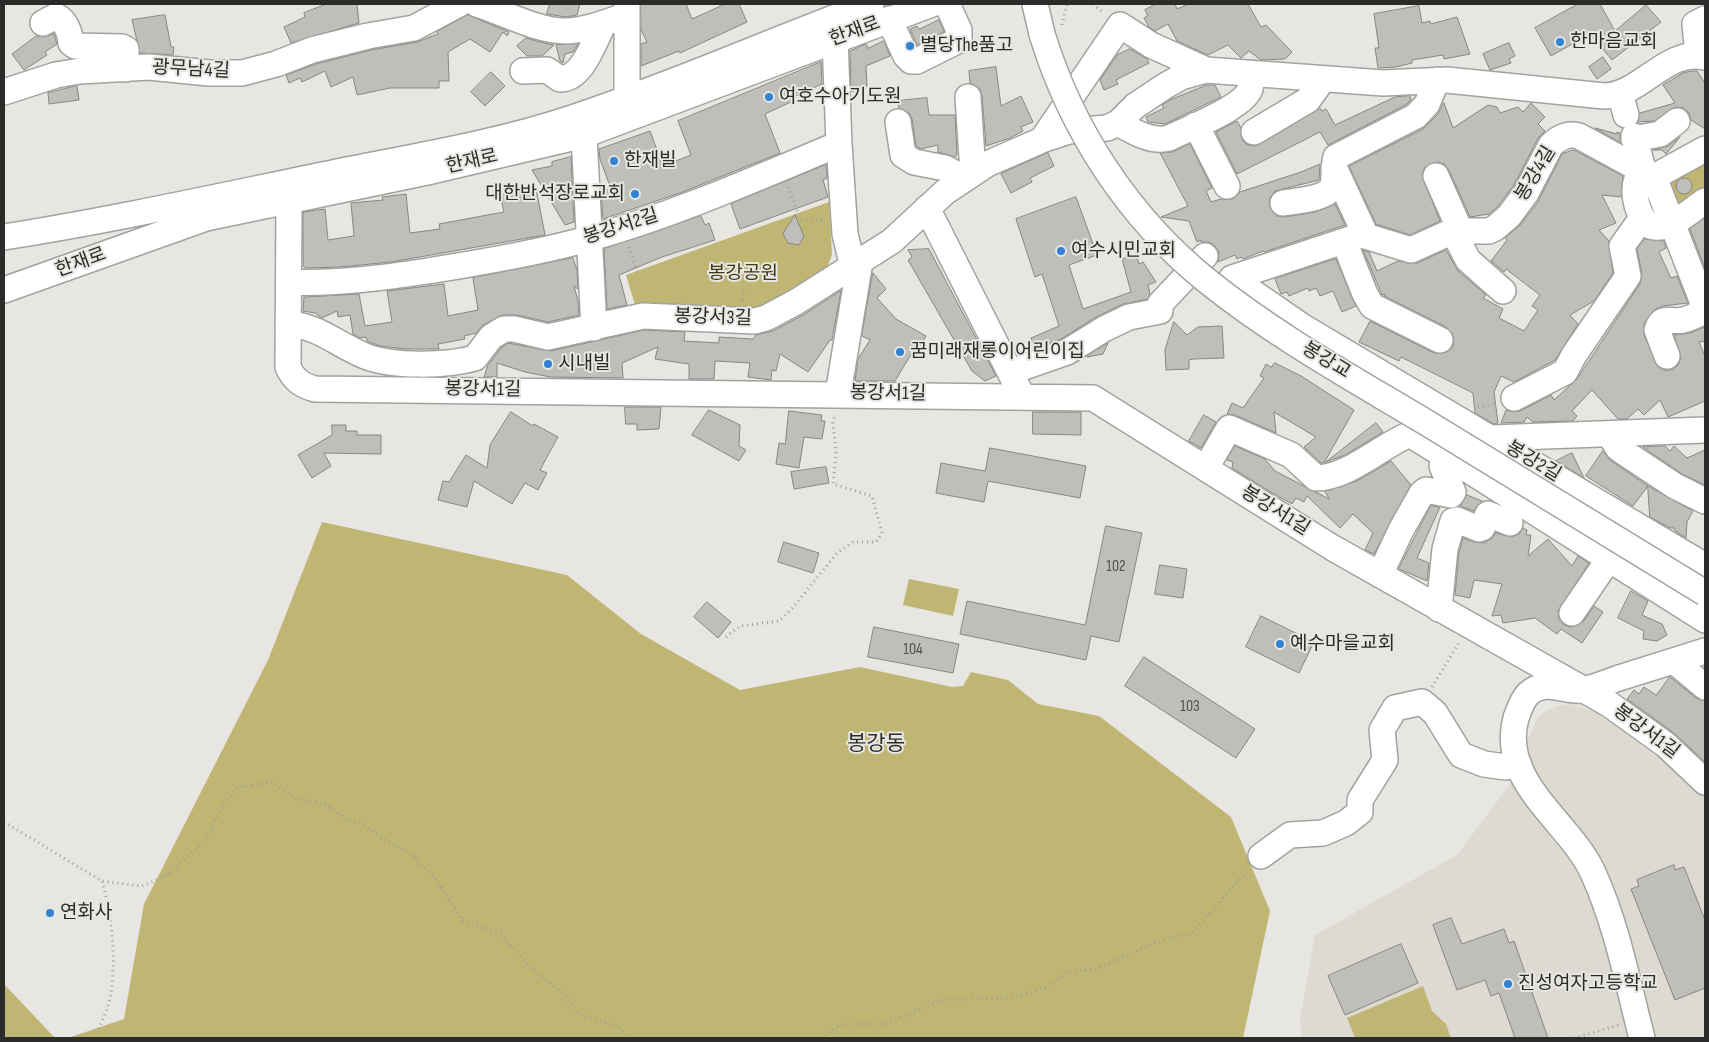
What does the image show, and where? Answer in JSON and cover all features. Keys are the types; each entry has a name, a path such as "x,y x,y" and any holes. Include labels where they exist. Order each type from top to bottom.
{"street":[{"name":"광무남4길","path":"4,92 56,75 80,71 149,67 209,73 242,73 276,64 321,48 368,36 414,28 459,4"},
{"path":"477,4 553,30 581,29 604,23 627,9"},
{"name":"한재로","path":"4,237 127,215 424,155 565,120 880,11 932,4"},
{"path":"880,11 906,56 911,61 917,61 959,40 960,30 947,4"},
{"name":"봉강교","path":"1035,4 1052,30 1067,103 1102,163 1140,215 1206,280 1284,336 1705,593"},
{"path":"627,9 627,98"},
{"name":"한재로","path":"4,290 206,218 475,162 584,135 835,38 880,11"},
{"path":"43,23 56,16 60,18 69,31 71,44 75,46 122,47 126,49 126,69"},
{"path":"523,71 547,70 560,79 568,77 580,69 604,23"},
{"path":"1042,140 1120,25 1151,45 1206,70 1383,83 1437,80 1604,96 1629,121 1660,134 1678,121"},
{"path":"835,38 845,234 857,264 838,394"},
{"path":"1629,121 1667,64 1697,39"},
{"path":"1112,125 1135,106 1165,86 1181,77 1206,70"},
{"path":"1112,125 1160,140 1228,109 1242,99 1250,88 1251,74"},
{"path":"1254,132 1308,100 1323,79"},
{"path":"1284,203 1307,199 1329,191 1333,187 1334,167 1339,154 1416,116 1427,104 1437,80"},
{"path":"898,122 903,155 914,162 968,175 968,97"},
{"path":"1629,121 1705,310 1682,321 1666,319 1662,321 1657,330 1668,356"},
{"name":"봉강서3길","path":"288,323 317,329 349,348 377,360 414,363 456,362 475,358 491,337 504,329 514,329 548,338 594,328 618,320 643,316 755,321 766,318 796,302 892,241 927,208 968,175 1042,140 1068,131 1112,125"},
{"path":"1196,125 1227,186"},
{"name":"봉강4길","path":"1355,238 1411,250 1456,230 1489,231 1509,216 1531,185 1547,150 1557,140 1572,134 1580,136 1649,173"},
{"path":"584,135 594,328"},
{"name":"봉강서2길","path":"288,282 323,284 390,276 457,266 590,238 719,193 839,144"},
{"path":"1705,149 1636,178 1635,187 1638,209 1642,218 1652,227 1671,224 1705,200"},
{"path":"1334,167 1355,238 1365,294 1372,306 1440,340"},
{"path":"1436,176 1468,260 1503,291"},
{"name":"봉강서1길","path":"289,201 288,367 296,380 304,386 315,389 1093,398 1380,575 1615,708 1666,745 1705,782"},
{"path":"927,208 1022,396"},
{"path":"1514,398 1565,372 1574,355 1628,276 1622,246 1642,218"},
{"path":"1355,238 1232,278 1302,327 1492,438 1470,471"},
{"path":"1024,367 1067,352 1104,329 1129,317 1160,311 1160,304 1205,256"},
{"path":"1206,468 1229,428 1265,442 1291,455 1316,478 1328,477 1345,470 1408,435 1413,436 1705,620"},
{"name":"봉강2길","path":"1492,438 1705,430"},
{"path":"1610,435 1618,448 1625,453 1675,486 1705,502"},
{"name":"봉강2길","path":"1492,438 1705,566"},
{"path":"1380,575 1401,530 1422,493 1426,490 1452,495 1453,492 1442,466 1444,458 1447,457"},
{"path":"1439,609 1445,549 1453,521 1457,520 1481,529 1488,514 1510,523"},
{"path":"1572,613 1609,559"},
{"name":"봉강서1길","path":"1582,690 1705,651"},
{"path":"1674,661 1705,687"},
{"path":"1582,690 1553,686 1543,687 1528,694 1518,713 1515,728 1519,765 1534,793 1576,845 1594,873 1607,907 1640,1029"},
{"path":"1261,856 1290,835 1323,833 1346,823 1360,812 1360,800 1385,760 1382,730 1395,708 1422,702 1435,713 1460,754 1484,764 1506,767 1519,765"}],"path":[{"path":"1052,30 1067,4"},
{"path":"780,168 798,212"},
{"path":"1451,414 1514,398"},
{"path":"726,637 740,626 779,620 791,610 837,553 853,542 876,542 882,533 872,496 833,484 836,453 833,423"},
{"path":"1422,702 1468,626"},
{"path":"4,822 102,882 142,886 168,875 206,839 222,806 237,788 273,782 296,799 324,803 344,818 361,823 384,839 407,851 435,878 463,921 501,934 528,965 562,992 578,1013 617,1026 630,1038"},
{"path":"820,1038 837,1027 847,1024 884,1024 943,1000 1019,996 1046,987 1068,972 1096,969 1156,942 1192,933 1261,856"},
{"path":"94,1038 106,1012 112,987 112,940 108,898 102,882"},
{"path":"1574,1038 1640,1029"}],"shaded area":[{"path":"1572,704 1600,714 1650,748 1705,795 1705,1038 1302,1038 1300,1020 1315,935 1457,855 1514,779 1532,767 1527,742 1537,718 1548,710 1561,705"}],"green space":[{"path":"1705,162 1705,194 1681,208 1674,205 1664,183"},
{"name":"봉강공원","path":"829,202 832,255 825,273 755,312 636,308 626,275"},
{"path":"322,522 567,575 641,634 740,690 860,667 952,687 963,686 971,672 1008,680 1038,704 1099,716 1231,817 1270,911 1243,1038 68,1038 124,1019 144,904 268,660"},
{"path":"909,579 959,589 953,616 903,605"},
{"path":"4,984 55,1038 4,1038"},
{"path":"1423,986 1432,1011 1446,1024 1451,1038 1355,1038 1347,1018"}],"building":[{"path":"327,4 357,4 359,23 291,43 284,27 305,17 304,13"},
{"path":"550,4 580,4 577,15 566,17 547,14"},
{"path":"641,4 686,4 692,19 725,4 739,4 747,22 680,53 679,51 641,66 641,44 647,42 641,30"},
{"path":"1156,4 1175,4 1177,9 1189,4 1248,4 1261,27 1266,25 1292,52 1285,59 1261,60 1249,51 1241,58 1228,45 1208,55 1177,41 1168,24 1155,31 1149,27 1144,18 1148,16 1145,10"},
{"path":"1578,4 1600,4 1615,31 1646,5 1661,22 1612,60 1590,34 1551,56 1535,28"},
{"path":"1419,6 1422,23 1430,21 1431,24 1457,17 1470,54 1444,59 1443,55 1412,60 1412,63 1396,67 1378,68 1375,48 1379,48 1374,14"},
{"path":"165,15 171,47 174,47 173,55 140,53 132,20"},
{"path":"468,15 509,32 507,36 503,32 490,52 470,39 448,52 449,81 439,81 439,88 390,88 357,95 353,77 331,87 325,71 302,82 300,78 289,83 286,75 316,64 371,50 417,42 438,34 437,32"},
{"path":"939,20 944,32 917,45 910,29 917,26 919,29"},
{"path":"54,34 57,44 45,52 47,55 24,70 12,54 36,36 43,37"},
{"path":"526,38 554,45 542,56 527,56 517,46"},
{"path":"884,41 890,56 866,66 867,86 851,92 850,51 866,44 868,48"},
{"path":"1509,43 1515,56 1509,59 1511,63 1490,70 1483,54"},
{"path":"578,44 573,52 565,54 563,63 560,61 556,45"},
{"path":"1130,49 1147,59 1149,63 1116,80 1118,84 1104,90 1100,80 1117,55"},
{"path":"1603,57 1611,69 1597,79 1589,67"},
{"path":"821,62 822,84 791,98 793,101 765,114 780,153 680,193 603,219 601,192 611,189 600,159 599,149 650,131 663,166 691,155 678,121"},
{"path":"996,67 1001,106 1021,96 1033,122 1021,127 1023,131 1010,138 986,146 982,96 980,89 970,83 969,71"},
{"path":"1697,71 1705,83 1705,129 1691,120 1689,113 1683,108 1676,107 1654,121 1638,122 1640,113 1675,103 1663,85 1683,73"},
{"path":"491,72 505,86 485,106 471,92"},
{"path":"1207,85 1215,85 1221,97 1165,124 1148,122 1146,117 1164,108 1162,105"},
{"path":"77,86 79,100 49,104 48,93"},
{"path":"1410,96 1411,100 1407,104 1328,145 1320,132 1237,174 1216,132 1237,121 1241,128 1242,140 1247,145 1255,146 1320,108 1322,111 1326,109 1335,125 1395,97"},
{"path":"927,98 929,115 955,115 957,155 955,157 938,152 938,145 921,149 916,146 912,119 909,113 899,108 898,101"},
{"path":"1444,103 1453,128 1488,105 1497,107 1500,113 1518,107 1523,112 1531,103 1545,117 1538,124 1545,131 1538,138 1514,185 1498,206 1489,214 1470,217 1449,170 1444,164 1437,162 1425,167 1422,175 1440,221 1410,235 1376,224 1349,166 1423,129 1438,114"},
{"path":"1595,128 1617,134 1617,132 1620,133 1620,142"},
{"path":"1680,137 1666,154 1662,150 1653,150 1668,146"},
{"path":"1190,144 1212,188 1206,191 1211,202 1221,199 1233,199 1240,192 1320,164 1319,180 1275,191 1270,198 1269,205 1277,216 1285,217 1315,212 1335,204 1345,225 1243,259 1241,257 1237,259 1235,255 1218,262 1219,252 1215,246 1209,242 1201,242 1201,240 1197,242 1189,221 1161,217 1188,206 1160,153 1172,152"},
{"path":"1574,150 1623,176 1621,197 1602,195 1616,223 1599,230 1609,241 1613,273 1594,301 1570,315 1578,324 1555,360 1514,382 1501,376 1494,392 1498,423 1494,424 1475,413 1473,393 1401,357 1399,361 1359,342 1370,321 1434,353 1447,352 1453,347 1454,340 1452,333 1446,327 1384,296 1385,294 1382,295 1363,250 1369,252 1377,271 1398,261 1417,263 1446,250 1458,271 1486,295 1483,298 1503,309 1499,318 1524,331 1538,310 1532,306 1540,295 1506,269 1504,272 1491,261 1507,240 1505,238 1520,225 1538,202 1562,154"},
{"path":"1048,153 1054,166 1030,178 1032,182 1011,193 1001,174"},
{"path":"571,157 574,222 565,225 532,170 552,166 552,162"},
{"path":"826,165 827,178 823,180 828,197 740,229 731,204"},
{"path":"1681,178 1687,178 1692,183 1690,192 1681,194 1676,189 1676,183"},
{"path":"536,188 545,235 391,262 340,267 306,268 303,266 303,212 325,209 328,240 354,236 351,203 383,200 382,197 406,194 410,233 440,229 439,224 504,212 500,195"},
{"path":"1076,197 1097,255 1069,265 1083,309 1131,292 1122,259 1136,254 1139,264 1143,262 1156,282 1148,285 1150,294 1148,299 1123,304 1096,317 1061,339 1034,348 1031,338 1059,326 1042,274 1035,277 1016,219"},
{"path":"795,215 804,236 799,245 788,243 783,234"},
{"path":"701,216 705,225 709,223 715,240 662,257 619,275 627,305 607,309 604,249"},
{"path":"1705,218 1705,269 1690,229"},
{"path":"1645,239 1664,241 1666,248 1659,252 1671,278 1677,276 1688,303 1662,306 1654,310 1644,324 1644,335 1658,367 1664,370 1672,370 1678,365 1681,358 1674,335 1690,333 1705,327 1705,341 1699,342 1705,356 1705,401 1668,417 1660,400 1644,415 1638,409 1627,419 1618,419 1592,390 1572,411 1577,416 1573,421 1533,422 1527,417 1524,422 1501,423 1506,410 1520,411 1551,395 1554,400 1577,379 1640,284 1642,274 1637,249"},
{"path":"929,249 996,376 985,381 972,371 908,260 912,257 908,250"},
{"path":"573,258 577,270 578,289 574,286 579,315 548,322 517,315 503,315 483,325 476,333 464,336 465,339 438,344 439,349 405,349 380,346 367,341 366,337 360,338 353,334 350,315 338,317 337,311 322,318 315,313 303,311 304,297 359,294 365,326 392,322 387,291 444,284 448,316 478,310 473,278"},
{"path":"1336,259 1356,306 1342,312 1333,291 1320,296 1316,288 1309,291 1308,288 1289,296 1287,292 1281,294 1275,279"},
{"path":"873,273 886,289 877,298 896,319 926,336 916,353 913,351 895,381 855,381 858,359 870,340 862,336"},
{"path":"841,291 832,340 830,340 808,372 780,354 776,371 772,370 771,380 748,377 750,363 715,361 714,379 689,379 689,364 655,359 658,347 622,363 623,378 550,377 525,372 497,363 497,377 484,377 488,365 501,348 508,343 551,351 644,330 685,332 684,341 719,343 719,337 753,339 756,335 773,331 803,315"},
{"path":"1174,322 1187,335 1198,327 1222,326 1224,358 1193,359 1189,360 1189,369 1166,370 1165,350"},
{"path":"1108,343 1103,354 1087,357 1087,356"},
{"path":"1275,363 1301,376 1354,410 1324,463 1321,463 1304,447 1316,437 1274,412 1276,433 1235,415 1227,414 1232,403 1243,408 1264,378 1260,376 1266,364 1271,367"},
{"path":"625,407 661,407 659,429 637,430 637,424 626,424"},
{"path":"709,410 740,425 739,446 746,450 739,461 692,435"},
{"path":"789,411 822,415 821,421 825,421 822,439 804,437 799,468 776,464 779,443 785,444"},
{"path":"511,412 533,426 534,424 558,437 540,470 547,473 538,490 525,483 512,504 474,481 467,507 438,500 443,481 449,482 466,455 487,468 490,445"},
{"path":"1033,412 1081,412 1081,435 1033,434"},
{"path":"1204,415 1216,422 1201,448 1189,441"},
{"path":"1376,423 1383,432 1345,455 1326,462"},
{"path":"332,425 346,425 346,431 357,431 357,435 381,435 381,454 324,453 331,466 312,478 298,455 332,435"},
{"path":"1235,446 1265,459 1275,471 1329,499 1325,491 1357,481 1391,461 1411,485 1374,554 1365,550 1373,533 1353,514 1340,528 1307,496 1304,502 1296,498 1292,504 1232,468 1233,462 1227,460"},
{"path":"1665,446 1670,451 1674,446 1687,458 1705,450 1705,485 1682,474 1643,447"},
{"path":"990,448 1086,466 1080,498 988,481 984,502 936,493 941,463 985,471"},
{"path":"1603,451 1610,460 1648,486 1633,506 1586,476"},
{"path":"1572,453 1584,478 1556,461"},
{"path":"826,467 829,483 794,489 791,472"},
{"path":"1648,486 1693,511 1687,522 1686,538 1675,531 1674,528 1670,528 1650,517"},
{"path":"1467,495 1482,501 1474,511 1461,506"},
{"path":"1431,506 1440,507 1417,558 1429,563 1427,581 1399,569"},
{"path":"1106,526 1142,533 1119,642 1091,636 1086,660 960,634 967,601 1085,625"},
{"path":"1523,528 1527,530 1526,535 1531,535 1528,556 1548,539 1572,566 1578,556 1589,563 1558,611 1559,619 1564,625 1571,627 1584,621 1594,606 1603,612 1582,643 1561,629 1557,634 1535,618 1503,623 1501,615 1492,616 1502,584 1474,580 1470,598 1455,595 1459,552 1463,538 1484,543 1496,533 1512,537 1519,534"},
{"path":"784,542 819,553 813,573 778,562"},
{"path":"1160,565 1187,569 1183,598 1155,594"},
{"path":"1631,591 1648,601 1642,615 1662,624 1667,635 1657,641 1643,639 1644,631 1618,618"},
{"path":"707,602 731,622 718,638 694,617"},
{"name":"예수마을교회","path":"1261,616 1314,642 1299,673 1246,647"},
{"path":"874,627 959,644 953,673 868,657"},
{"path":"1144,657 1255,729 1236,758 1125,686"},
{"path":"1670,677 1696,698 1705,701 1705,762 1674,733 1627,699 1634,690 1639,694 1644,687 1656,695"},
{"path":"1674,865 1675,870 1684,867 1705,920 1705,988 1675,1000 1631,889 1639,886 1637,880"},
{"name":"진성여자고등학교","path":"1451,918 1462,944 1504,929 1509,943 1514,941 1548,1038 1515,1038 1499,993 1491,996 1485,980 1457,990 1433,925"},
{"path":"1401,944 1418,983 1345,1015 1328,976"}],"place":[{"name":"한마음교회","path":"1560,42"},
{"name":"별당The품고","path":"910,46"},
{"name":"여호수아기도원","path":"769,97"},
{"name":"한재빌","path":"614,161"},
{"name":"대한반석장로교회","path":"635,194"},
{"name":"여수시민교회","path":"1061,251"},
{"name":"꿈미래재롱이어린이집","path":"900,352"},
{"name":"시내빌","path":"548,364"},
{"name":"예수마을교회","path":"1280,644"},
{"name":"연화사","path":"50,913"},
{"name":"진성여자고등학교","path":"1508,984"}],"district":[{"name":"봉강동","path":"876,745"}]}
